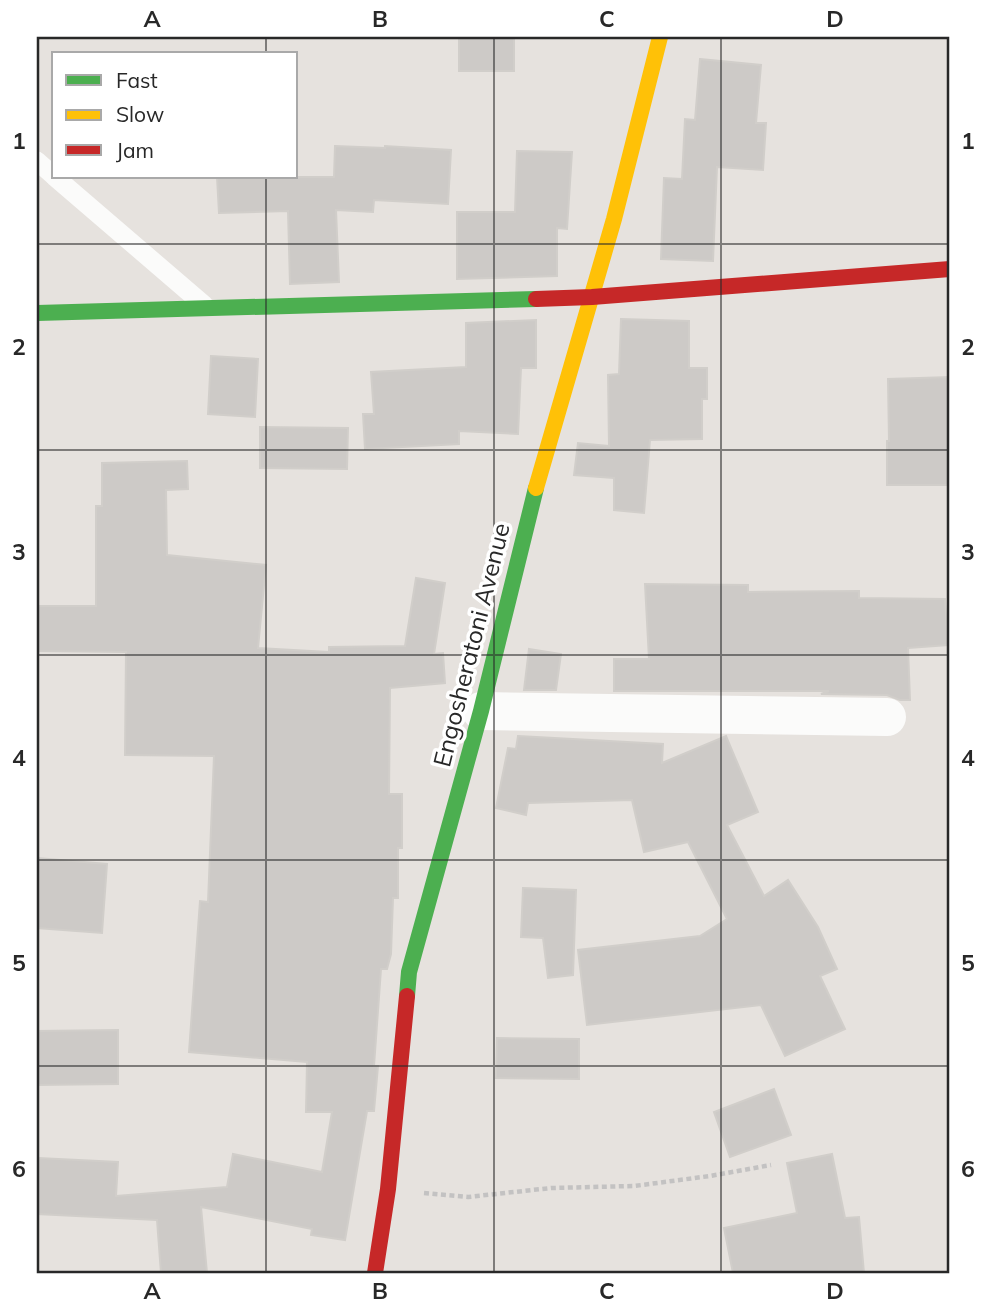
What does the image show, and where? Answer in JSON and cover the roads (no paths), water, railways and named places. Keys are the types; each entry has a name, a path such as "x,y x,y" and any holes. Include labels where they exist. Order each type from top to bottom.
{"street":[{"name":"Engosheratoni Avenue","path":"375,1273 388,1189 409,972 481,711 525,525 592,298 660,37"},
{"path":"37,313 592,298 950,269"},
{"path":"481,711 887,717"}],"lane":[{"path":"37,161 52,174"},
{"path":"57,178 208,308"}]}
